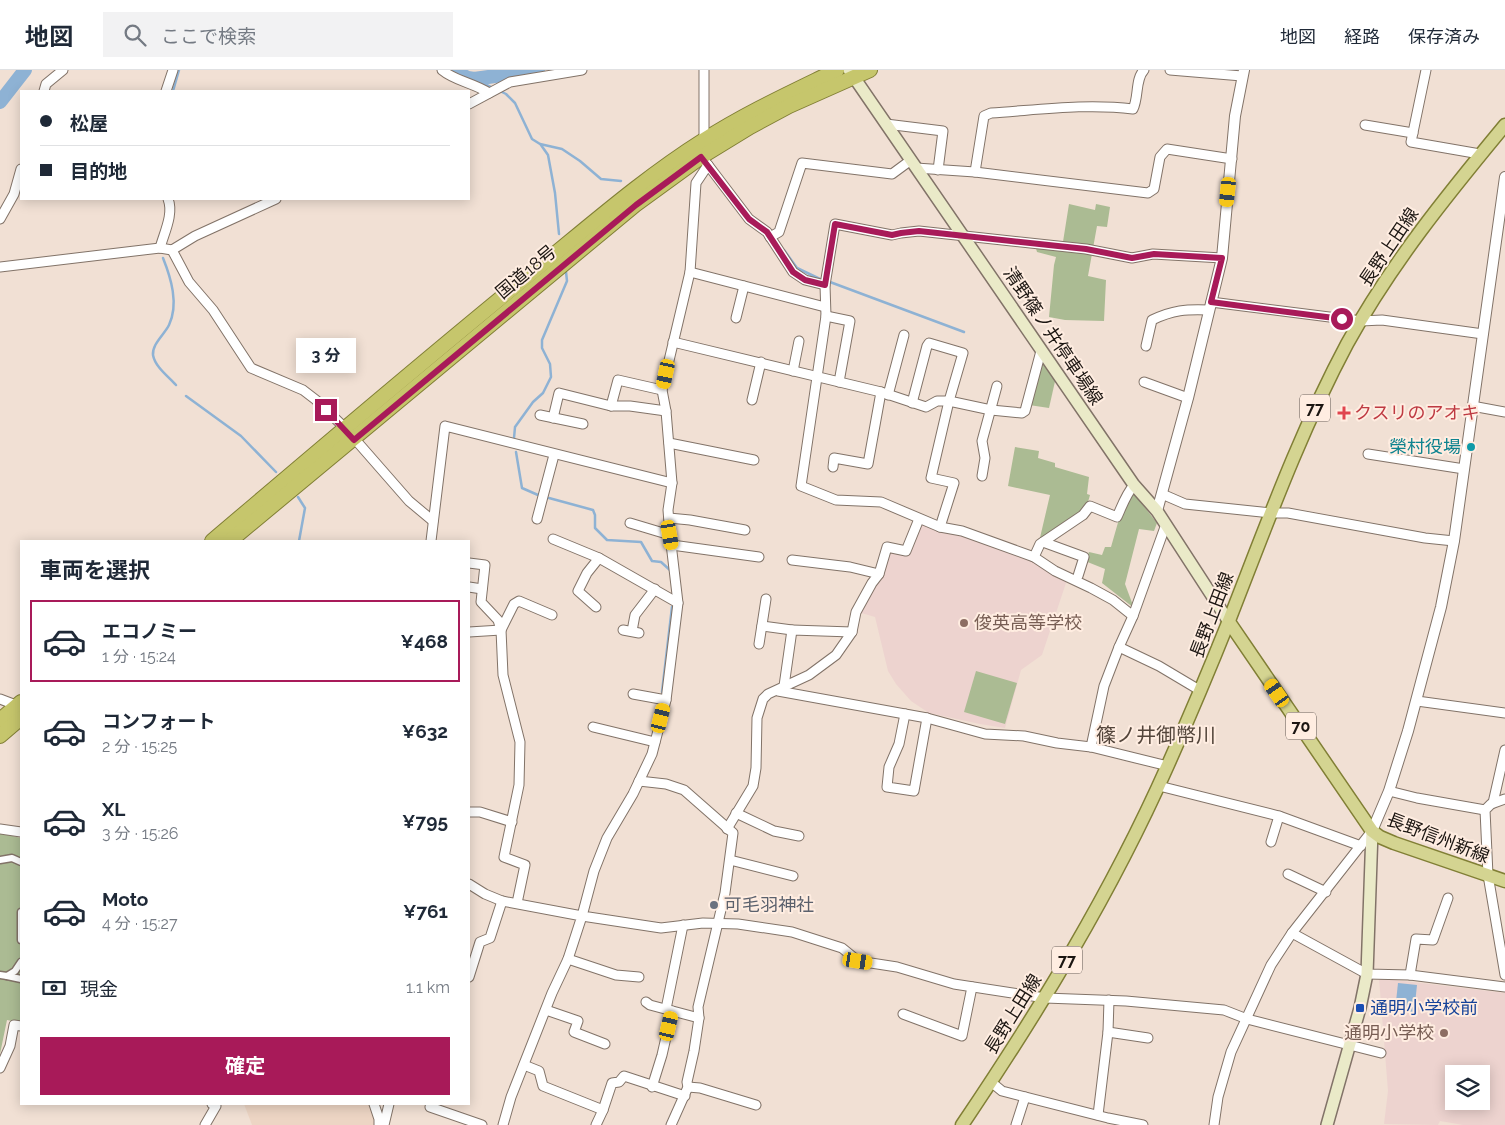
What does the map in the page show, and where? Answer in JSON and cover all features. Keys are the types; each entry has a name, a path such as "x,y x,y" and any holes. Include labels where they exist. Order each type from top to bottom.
{"highway":[{"name":"国道18号","path":"350,434 424,361 628,195 704,140 742,118 837,70"},
{"name":"国道18号","path":"218,540 231,538 350,434 636,205 789,106 852,73 870,70"},
{"path":"0,720 20,708"},
{"path":"0,736 20,708"}],"main road":[{"name":"清野篠ノ井停車場線","path":"852,73 1134,485 1157,511 1229,622"},
{"name":"長野上田線","path":"962,1125 1045,998 1101,900 1159,786 1201,691 1292,460 1336,365 1385,281 1423,226 1480,154 1505,126"},
{"name":"長野信州新線","path":"1229,622 1372,831 1394,843 1505,882"},
{"path":"1327,1125 1360,1008 1367,974 1372,831"}],"street":[{"path":"44,90 46,84 63,70"},
{"path":"166,90 173,70"},
{"path":"442,70 447,74 468,82 495,90"},
{"path":"470,103 510,82 539,73 582,70"},
{"path":"704,70 704,140"},
{"path":"975,172 984,116 991,113 1066,106 1133,109 1137,101 1140,74 1144,70"},
{"path":"1157,511 1188,398 1222,258 1235,116 1243,73 1170,70"},
{"path":"1426,70 1411,142 1480,154"},
{"path":"886,124 944,131 938,170"},
{"path":"1366,125 1413,133"},
{"path":"770,237 779,232 802,163 892,174 914,164 938,170 975,172 1148,193 1154,189 1160,157 1167,150 1232,159"},
{"path":"704,161 749,219 767,232 793,272 805,280 825,285"},
{"path":"502,1125 524,1065 568,959 594,871 607,838 652,754 666,700 678,603 668,510 672,484 669,443 662,390 690,272 696,183 704,161"},
{"path":"0,219 14,194 20,173"},
{"path":"1214,1125 1218,1096 1228,1061 1271,966 1292,933 1372,831 1389,791 1416,701 1441,607 1454,541 1505,177"},
{"path":"160,248 169,217 168,200"},
{"path":"0,267 160,248 172,250 195,236 274,200"},
{"path":"1133,616 1113,600 1055,571 1034,557 962,531 940,527 881,502 836,500 801,486 818,377 825,311 825,285 835,224 892,235 919,231 963,234 1086,249 1132,258 1154,254 1222,258"},
{"path":"172,250 189,282 213,310 251,368 303,390 316,400 350,434 409,501 433,521"},
{"path":"690,272 744,286 825,311 850,321 839,382"},
{"path":"736,318 744,286"},
{"path":"1146,346 1152,320 1165,314 1185,309 1210,306 1361,321 1382,320 1483,334"},
{"path":"833,467 834,458 868,464 885,394 904,335"},
{"path":"793,371 799,341"},
{"path":"673,342 839,382 926,407 937,401 949,401 991,410 1022,413 1025,411 1041,351"},
{"path":"912,403 929,343 963,353 949,401 931,478 954,483 940,527"},
{"path":"752,400 761,362"},
{"path":"612,406 618,380 662,390"},
{"path":"1144,382 1188,398"},
{"path":"982,476 984,458 982,441 997,386"},
{"path":"553,418 558,393 612,406 630,406 666,411"},
{"path":"1472,406 1505,412"},
{"path":"540,415 583,424"},
{"path":"432,540 445,426 672,484"},
{"path":"669,443 754,460"},
{"path":"1368,454 1464,469"},
{"path":"537,519 554,455"},
{"path":"1034,557 1040,544 1083,515 1090,506 1118,517 1122,504 1134,485"},
{"path":"1162,494 1185,504 1288,513 1425,538 1454,541"},
{"path":"669,518 745,530"},
{"path":"727,829 753,786 756,768 757,718 763,699 768,694 809,675 832,659 845,644 852,632 856,612 872,582 879,574 887,547 906,551 919,519"},
{"path":"630,523 670,535"},
{"path":"1091,747 1104,686 1133,616 1166,527"},
{"path":"553,540 599,558 678,603"},
{"path":"1044,542 1084,558 1078,576"},
{"path":"672,545 759,558"},
{"path":"596,607 578,591 587,573 599,558"},
{"path":"792,560 850,567 879,574"},
{"path":"470,563 485,565 481,602 498,620 501,630 503,675 520,742 519,785 504,856 525,865 517,903"},
{"path":"470,587 482,589"},
{"path":"631,631 635,615 655,589"},
{"path":"759,644 766,599"},
{"path":"501,630 514,604 519,601 552,615"},
{"path":"762,626 792,630 852,632"},
{"path":"470,632 501,630"},
{"path":"781,689 792,630"},
{"path":"1119,647 1159,666 1201,691"},
{"path":"781,689 927,718 985,734 1024,736 1057,743 1091,747 1168,766"},
{"path":"633,694 666,700"},
{"path":"0,699 20,708"},
{"path":"1416,701 1505,713"},
{"path":"905,714 899,744 889,767 887,787 914,791 927,718"},
{"path":"593,727 655,742"},
{"path":"1493,803 1505,750"},
{"path":"639,781 666,784 684,790 733,833 718,923 698,1007 699,1018 686,1092 671,1125"},
{"path":"1159,786 1279,816 1361,846"},
{"path":"1389,791 1486,810"},
{"path":"1505,799 1493,803 1486,810 1488,875 1505,975"},
{"path":"470,812 480,812 512,822"},
{"path":"736,812 774,831 800,836"},
{"path":"1271,842 1279,816"},
{"path":"0,829 20,832"},
{"path":"0,860 12,858 20,862"},
{"path":"730,860 792,876"},
{"path":"1288,874 1326,892"},
{"path":"470,885 485,894 502,901 661,928 703,922 792,932 842,948 858,961 897,967 972,987 1045,998 1109,1000 1224,1010 1247,1019 1381,1053"},
{"path":"1410,975 1416,939 1433,940 1448,898"},
{"path":"470,974 480,942 490,938 502,901"},
{"path":"652,1086 662,1055 683,925"},
{"path":"1292,933 1367,974 1410,975 1505,987"},
{"path":"568,959 616,975 639,977"},
{"path":"3,975 14,971 20,963"},
{"path":"3,975 20,979"},
{"path":"903,1014 962,1036 972,987"},
{"path":"1098,1115 1108,1032 1109,1000"},
{"path":"646,1002 650,1005 699,1018"},
{"path":"546,1010 578,1021 574,1032 604,1044"},
{"path":"0,1068 10,1046 14,1025 20,1026"},
{"path":"1108,1032 1148,1038"},
{"path":"524,1065 539,1072 543,1086 603,1110"},
{"path":"596,1125 612,1083 620,1082 624,1076 652,1086 686,1092 700,1088 756,1105"},
{"path":"991,1082 1002,1092 1098,1115 1108,1122 1143,1125"},
{"path":"1016,1125 1025,1097"},
{"path":"205,1125 216,1106 214,1105"},
{"path":"374,1105 379,1125"},
{"path":"384,1125 389,1105"},
{"path":"431,1105 430,1107 482,1125"}],"shaded area":[{"name":"俊英高等学校","path":"917,520 1029,559 1067,580 1042,655 1021,670 1005,728 929,713 911,701 896,684 888,671 875,617 858,612 887,547 907,553"},
{"name":"通明小学校","path":"1379,978 1505,993 1505,1125 1463,1125 1440,1121 1438,1125 1384,1124 1388,1091"},
{"path":"244,1105 371,1105 375,1114 374,1125 252,1125"}],"green space":[{"path":"1069,204 1095,210 1096,204 1110,207 1107,227 1097,226 1088,276 1106,280 1104,321 1065,320 1049,317 1056,257 1037,252 1035,245 1062,248"},
{"path":"1042,358 1056,377 1049,408 1029,405"},
{"path":"1015,447 1039,451 1038,458 1055,463 1055,467 1089,477 1087,494 1090,495 1083,511 1070,523 1039,542 1050,495 1008,486"},
{"path":"1132,491 1157,523 1154,531 1139,529 1125,584 1134,608 1102,583 1105,569 1085,561 1089,552 1102,555 1105,547 1111,547 1119,519"},
{"path":"976,671 1017,683 1005,724 964,712"},
{"path":"0,833 20,838 20,1023 7,1020 0,1054"}],"water":[{"path":"1398,983 1417,985 1414,1013 1395,1011"}],"waterway":[{"path":"0,102 25,70"},
{"path":"173,90 179,70"},
{"path":"451,70 474,79 538,70"},
{"path":"474,79 493,88"},
{"path":"498,90 506,94 515,103 532,139 540,144 562,149 601,179 621,181"},
{"path":"541,145 548,155 555,193 559,234"},
{"path":"784,250 797,268 820,279"},
{"path":"163,258 169,274 174,300 169,325 156,343 153,355 159,368 176,385"},
{"path":"514,438 515,427 533,402 543,393 551,377 550,364 542,348 542,340 567,281 566,272"},
{"path":"830,282 964,332"},
{"path":"186,396 241,436 276,472"},
{"path":"516,452 522,488 538,495"},
{"path":"298,497 305,508 299,540"},
{"path":"549,498 593,510 595,528 607,540 641,542 652,561 661,562 671,571"},
{"path":"662,692 672,607"},
{"path":"657,719 659,704"}],"place":[{"name":"クスリのアオキ","path":"1344,413"},
{"name":"榮村役場","path":"1471,447"},
{"name":"俊英高等学校","path":"964,623"},
{"name":"可毛羽神社","path":"714,905"},
{"name":"通明小学校前","path":"1360,1008"},
{"name":"通明小学校","path":"1444,1033"}],"district":[{"name":"篠ノ井御幣川","path":"1156,735"}],"route":[{"path":"326,410 346,429 354,440 636,205 701,157 749,219 767,232 793,272 805,280 825,285 835,224 892,235 919,231 963,234 1086,249 1132,258 1154,254 1222,258 1211,302 1342,319"}]}
